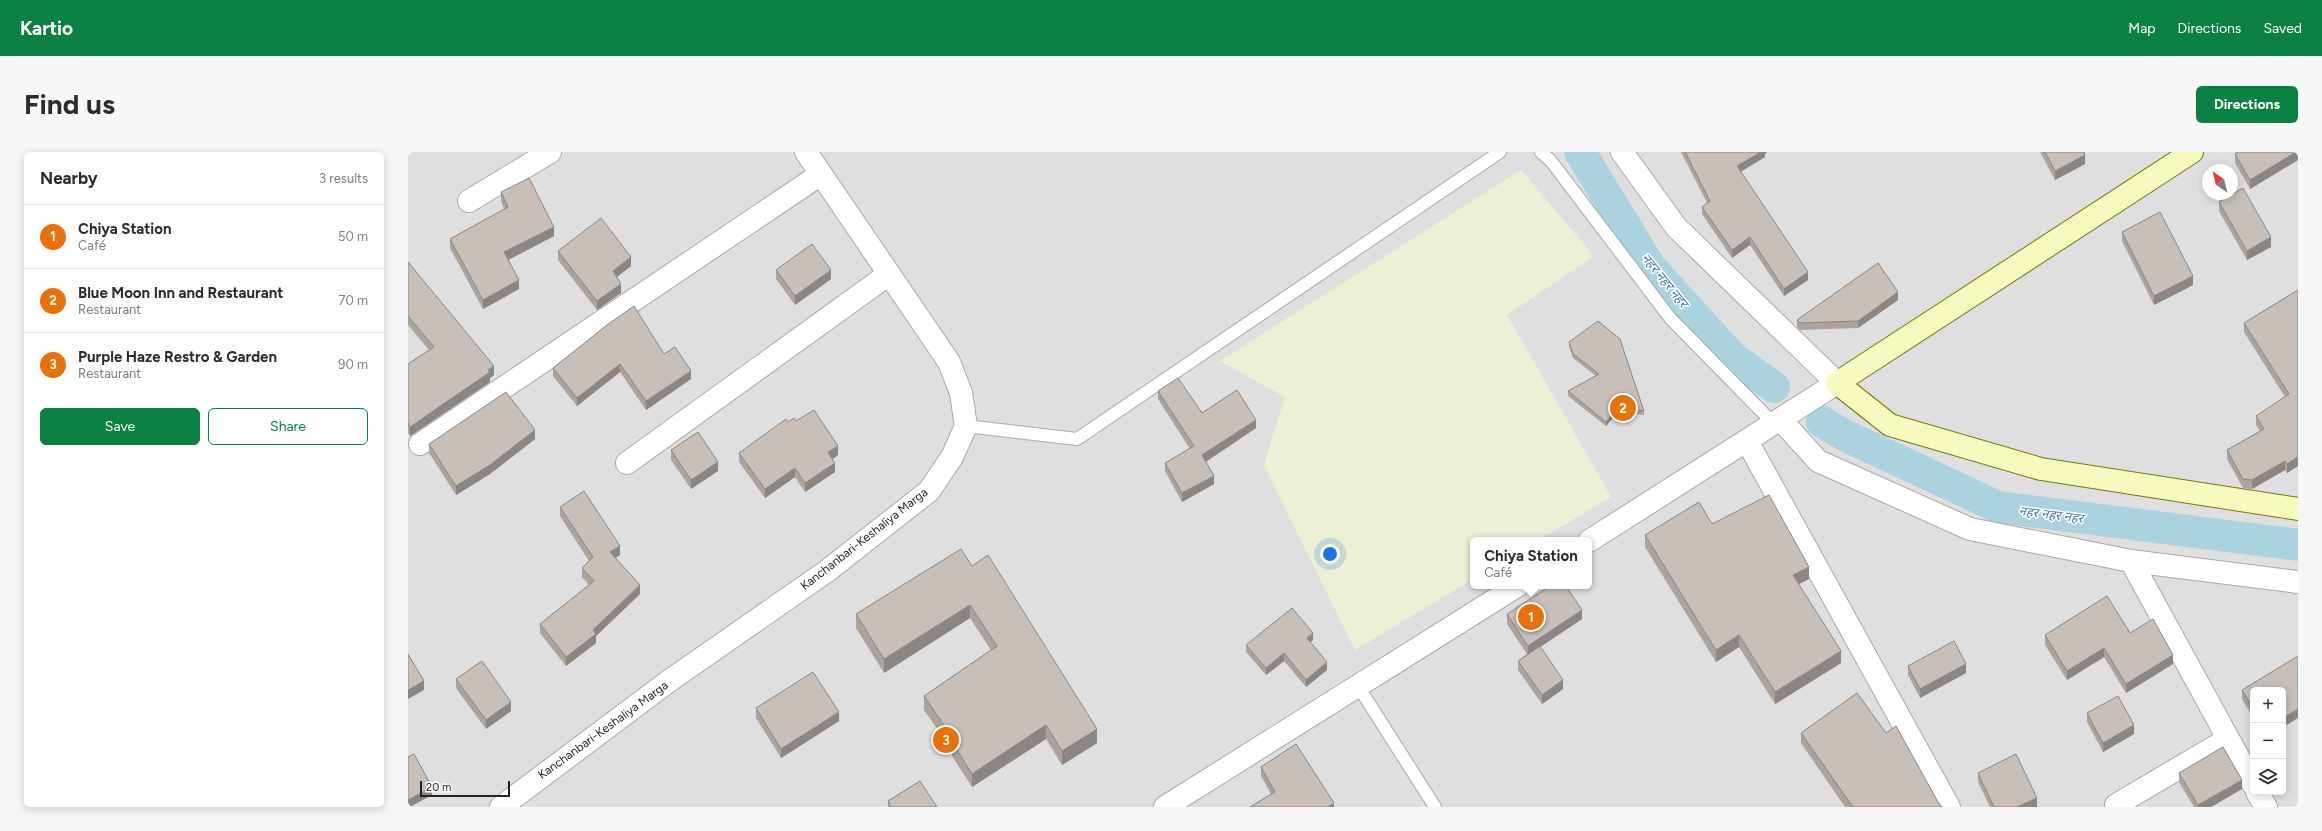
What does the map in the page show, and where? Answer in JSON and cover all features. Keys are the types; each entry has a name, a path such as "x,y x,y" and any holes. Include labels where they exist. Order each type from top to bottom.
{"main road":[{"path":"2192,152 1837,383 1890,424 2041,469 2298,509"}],"street":[{"path":"469,201 550,152"},
{"path":"806,152 949,362 961,393 966,426"},
{"path":"1592,539 1837,383 1676,227 1622,152"},
{"path":"420,444 821,174"},
{"path":"627,463 889,274"},
{"path":"1778,422 1818,461 1970,528 2131,561 2298,582"},
{"name":"Kanchanbari-Keshaliya Marga","path":"501,807 669,681 827,571 929,491 952,457 966,426"},
{"path":"1747,441 1948,807"},
{"path":"2131,561 2250,779"},
{"path":"1165,807 1512,589"},
{"path":"2117,807 2116,804 2228,739"},
{"path":"2259,795 2266,807"}],"lane":[{"path":"966,426 1078,439 1500,152"},
{"path":"1541,152 1551,161 1670,318 1778,422"},
{"path":"1358,686 1435,807"}],"shaded area":[{"path":"408,152 2298,152 2298,807 408,807"}],"green space":[{"path":"1521,170 1594,256 1507,315 1611,497 1544,537 1470,537 1470,581 1355,650 1264,465 1285,397 1220,361"}],"building":[{"path":"1685,152 1761,152 1737,166 1808,272 1784,289 1750,237 1732,250 1702,207 1710,201"},
{"path":"2045,152 2084,152 2085,155 2055,171"},
{"path":"2238,152 2296,152 2250,180 2235,154"},
{"path":"529,178 554,227 504,252 519,280 483,300 450,239 508,207 501,192"},
{"path":"2243,188 2271,237 2247,251 2219,202 2222,200 2238,200 2238,191"},
{"path":"2160,212 2193,276 2154,296 2122,232"},
{"path":"601,218 631,257 613,271 621,284 597,301 558,251"},
{"path":"812,244 831,270 795,296 776,270"},
{"path":"408,262 494,366 488,370 490,372 410,427 408,423 408,364 434,347 408,316"},
{"path":"1878,263 1898,292 1858,321 1800,323 1797,320"},
{"path":"2298,290 2298,457 2287,464 2285,461 2252,480 2243,479 2227,450 2264,429 2256,416 2289,394 2244,323"},
{"path":"634,306 664,354 675,347 691,371 646,401 620,364 577,398 553,368 607,325"},
{"path":"1598,321 1620,339 1644,411 1618,407 1606,422 1568,391 1599,374 1573,354 1569,342"},
{"path":"1178,378 1202,413 1237,390 1256,420 1202,455 1214,476 1182,493 1165,463 1194,446 1158,391"},
{"path":"506,392 535,430 490,465 456,486 429,444"},
{"path":"814,410 838,446 828,452 835,463 805,483 795,468 765,489 739,453 786,419 788,422 794,418 796,421"},
{"path":"698,432 718,462 691,480 671,450"},
{"path":"584,491 620,546 610,552 640,585 593,630 596,634 566,657 540,624 594,581 582,568 593,557 560,507"},
{"path":"1769,495 1809,567 1793,575 1841,651 1775,692 1739,635 1716,650 1645,535 1699,502 1712,524"},
{"path":"961,549 972,566 988,555 1097,729 1062,751 1046,725 972,774 952,742 954,740 924,696 997,646 970,605 884,659 856,614"},
{"path":"1545,589 1568,589 1582,610 1528,646 1507,614"},
{"path":"2107,596 2130,633 2153,619 2173,655 2126,684 2104,648 2067,671 2045,635"},
{"path":"1292,608 1313,633 1307,638 1327,662 1306,680 1284,653 1266,668 1246,645"},
{"path":"1954,641 1966,664 1920,689 1908,666"},
{"path":"1540,646 1563,680 1542,695 1518,661"},
{"path":"408,654 424,681 408,690"},
{"path":"2298,656 2298,709 2286,716 2286,687 2250,687 2250,703 2242,690"},
{"path":"482,661 511,702 486,720 456,679"},
{"path":"813,672 839,712 781,749 756,708"},
{"path":"1857,693 1886,733 1896,726 1942,807 1853,807 1801,733"},
{"path":"2118,696 2134,725 2103,743 2087,713"},
{"path":"1296,744 1334,803 1328,807 1250,807 1275,792 1261,767"},
{"path":"2223,747 2242,780 2198,805 2179,773"},
{"path":"414,754 432,787 408,800 408,757"},
{"path":"2016,754 2037,798 2017,807 1994,807 1978,773"},
{"path":"920,781 937,807 891,807 888,801"}],"waterway":[{"name":"नहर नहर नहर","path":"1580,152 1650,267 1733,358 1774,387"},
{"name":"नहर नहर नहर","path":"1822,422 1846,436 1998,507 2298,545"}],"place":[{"name":"Blue Moon Inn and Restaurant","path":"1623,408"},
{"name":"Chiya Station","path":"1531,617"},
{"name":"Purple Haze Restro & Garden","path":"946,740"}]}
